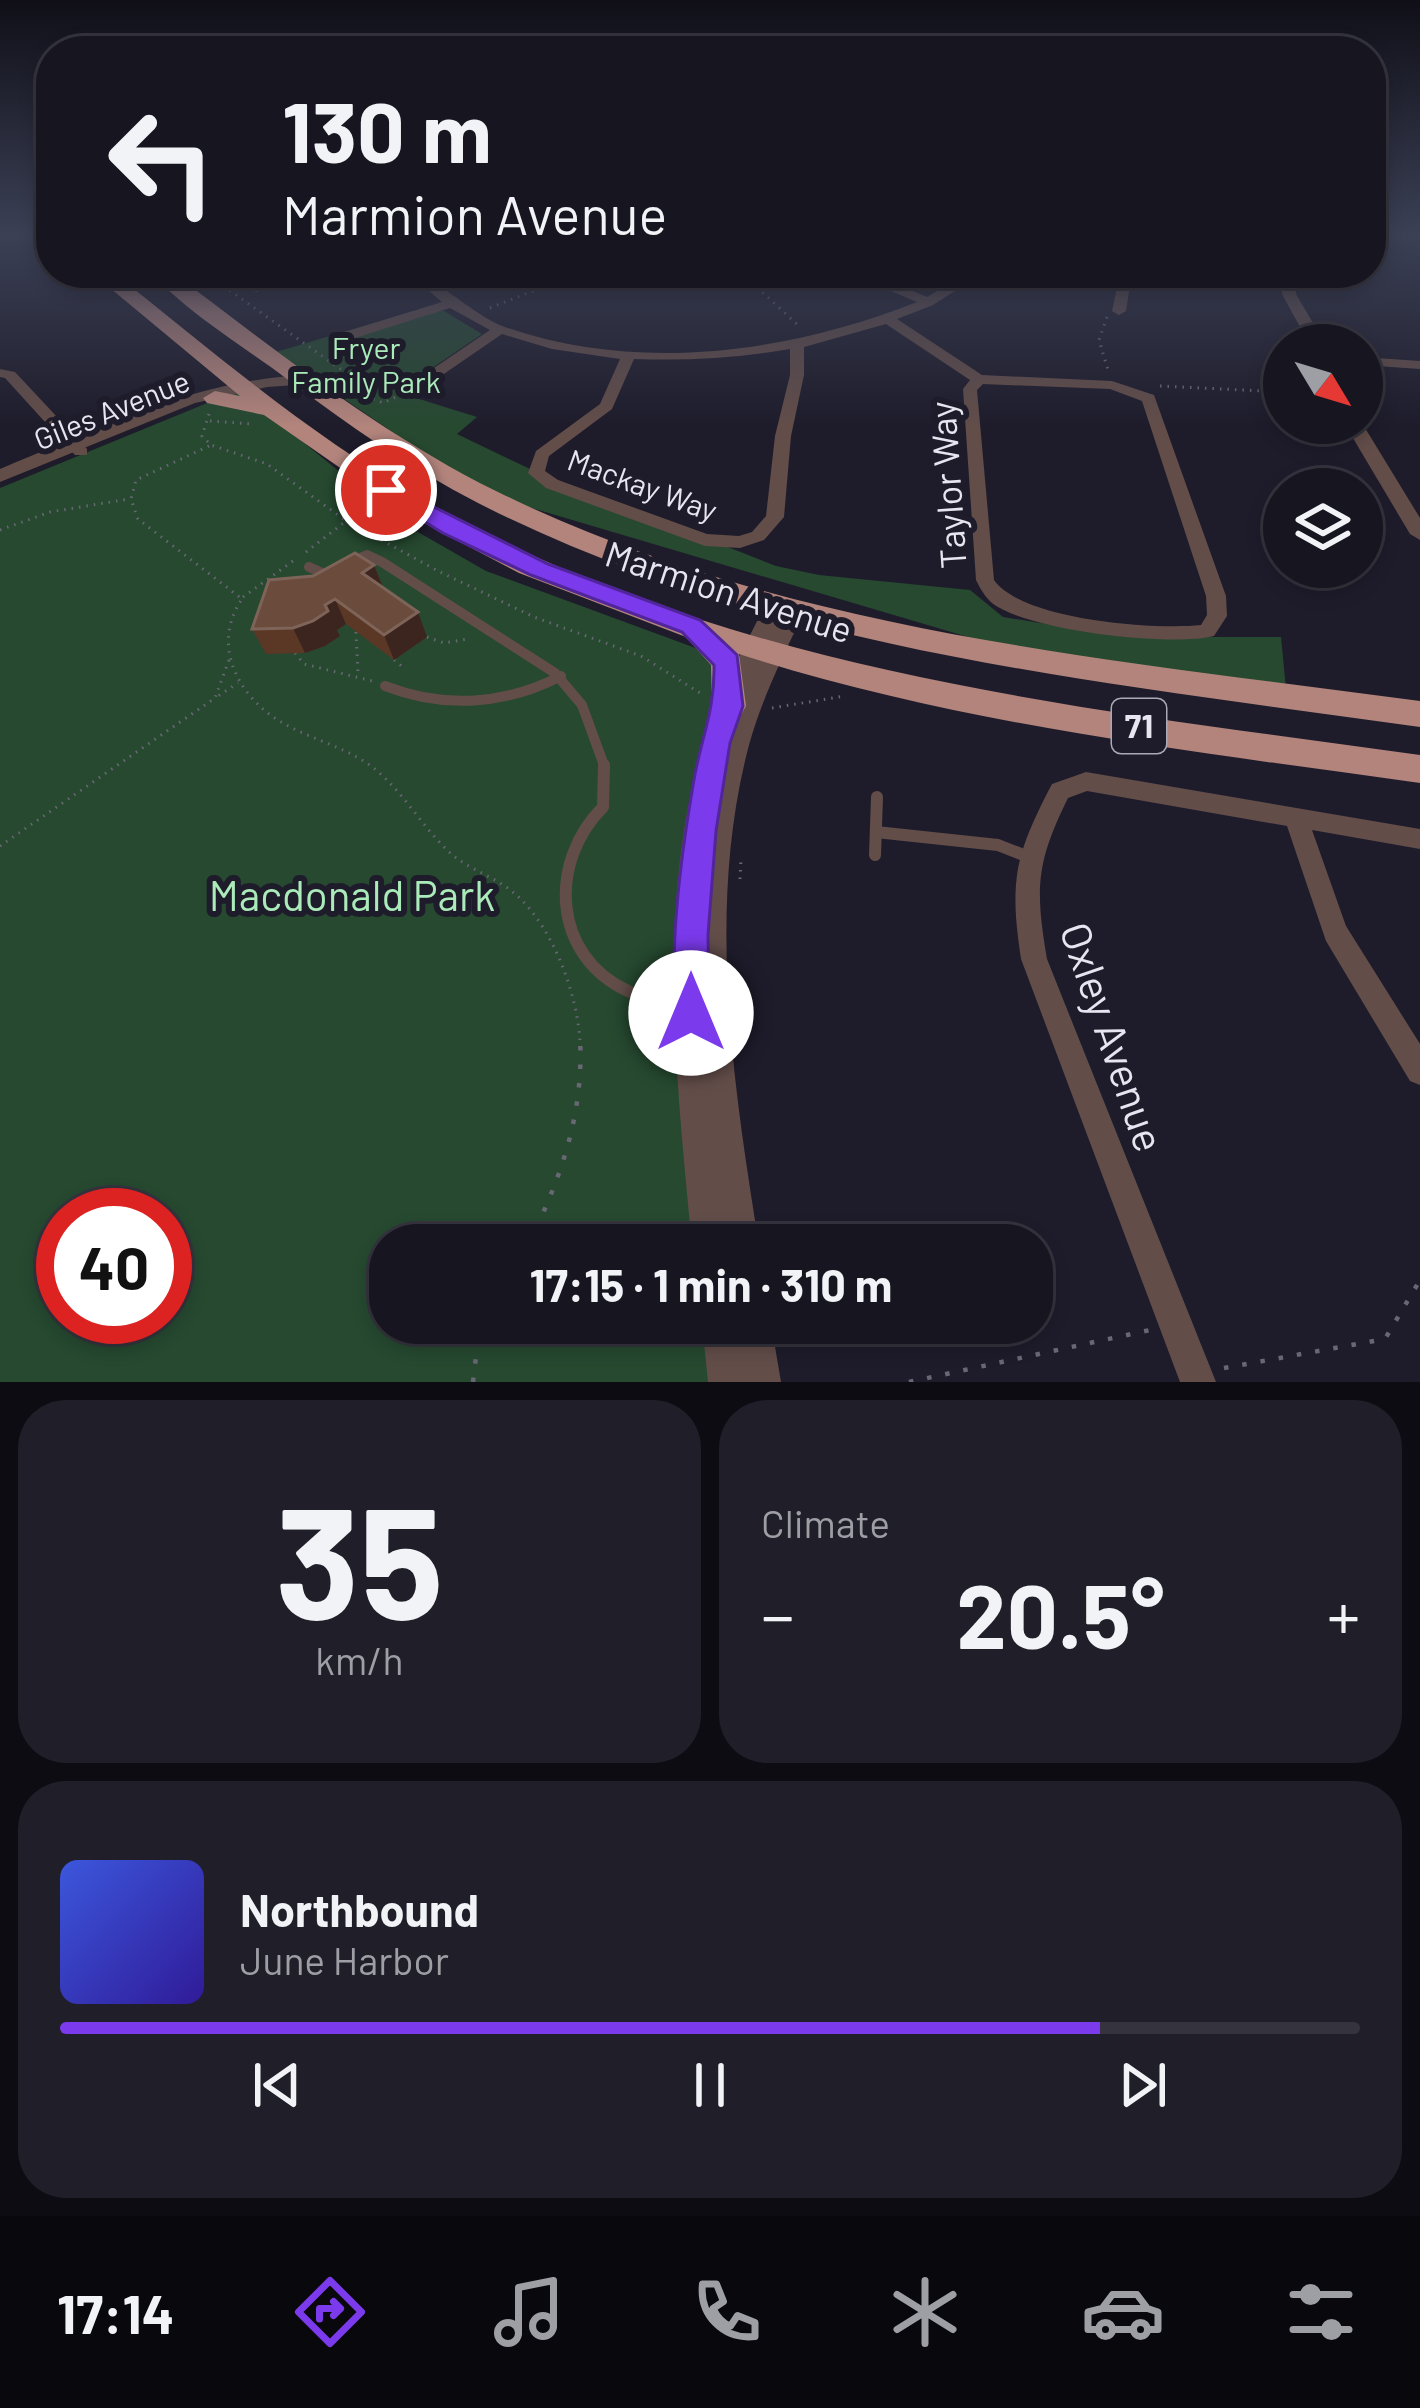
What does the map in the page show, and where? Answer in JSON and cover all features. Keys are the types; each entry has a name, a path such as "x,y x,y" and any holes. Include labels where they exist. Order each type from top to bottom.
{"highway":[{"name":"Marmion Avenue","path":"134,298 243,384 265,418 451,528 539,569 691,626 935,693 1420,769"},
{"name":"Marmion Avenue","path":"195,298 415,456 489,498 658,570 785,608 1003,655 1420,714"},
{"path":"215,398 265,418"},
{"path":"691,626 727,662 729,706"},
{"path":"1292,695 1297,690 1322,689 1420,699"}],"street":[{"path":"444,298 499,330 546,344 628,357 709,356 805,341 888,319 934,298"},
{"path":"920,298 928,302"},
{"path":"1119,311 1121,298"},
{"path":"337,339 451,304"},
{"name":"Taylor Way","path":"888,319 979,380 1112,385 1135,389 1154,405 1216,596 1214,625 1199,634 1046,616 996,596 985,580 970,389 979,380"},
{"path":"414,388 499,330"},
{"name":"Mackay Way","path":"628,357 607,406 542,454 536,472 552,484 705,540 740,542 758,536 775,517 783,436 805,341"},
{"name":"Giles Avenue","path":"78,450 243,384 268,352"},
{"path":"1383,362 1420,365"},
{"path":"0,373 10,375 78,450"},
{"name":"Giles Avenue","path":"0,481 243,384 305,380"},
{"path":"1366,444 1420,534"},
{"path":"1378,444 1420,512"},
{"path":"709,1224 695,1107 701,998 700,831 716,743 729,706 766,649 785,608"},
{"path":"737,1224 701,998 733,760 766,649"},
{"name":"Oxley Avenue","path":"1196,1378 1034,959 1025,904 1026,856 1060,791 1086,781 1420,839"},
{"path":"1296,818 1335,932 1420,1071"},
{"path":"723,1344 728,1382"},
{"path":"755,1344 761,1382"}],"lane":[{"path":"308,567 324,580 368,555 457,604 561,676 579,697 608,778 603,807 585,820 565,856 564,893 577,939 613,983 633,994 701,998"},
{"path":"385,686 410,696 485,699 510,697 561,676"},
{"path":"875,855 877,797"},
{"path":"876,832 998,845 1026,856"}],"path":[{"path":"241,298 356,380 353,391 383,403 414,388"},
{"path":"471,316 515,298"},
{"path":"764,298 805,341"},
{"path":"1112,385 1099,340 1103,319 1119,311"},
{"path":"1135,389 1263,391"},
{"path":"211,445 202,436 209,421 265,418"},
{"path":"242,599 138,520 131,499 136,480 211,445 243,448 347,520 487,596 670,666 711,701 729,706"},
{"path":"0,530 50,512 131,499"},
{"path":"347,520 254,584 229,616 224,650 247,698 289,730 366,762 400,792 453,857 521,900 556,956 579,1014 582,1089 560,1187 540,1224"},
{"path":"356,632 358,675"},
{"path":"427,637 444,643 468,639"},
{"path":"295,653 304,664 385,686"},
{"path":"215,698 229,659"},
{"path":"394,660 404,668"},
{"path":"0,846 239,682"},
{"path":"739,888 742,845"},
{"path":"1196,1378 1385,1340 1420,1280"},
{"path":"909,1382 1175,1325"},
{"path":"473,1382 479,1344"}],"green space":[{"name":"Fryer Family Park","path":"434,305 482,334 397,392 477,417 457,434 530,469 776,566 819,575 970,590 1003,617 1126,637 1281,637 1286,689 985,642 481,493 276,352"},
{"name":"Macdonald Park","path":"239,390 404,524 486,571 739,664 729,706 714,1224 369,1224 369,1344 723,1344 728,1382 0,1382 0,488"}],"building":[{"path":"355,553 374,565 362,573 418,612 384,635 335,599 313,621 293,628 252,629 269,580 313,576"}],"route":[{"path":"386,490 451,528 539,569 691,626 727,662 729,706 716,743 700,831 691,935 691,1013"}]}
